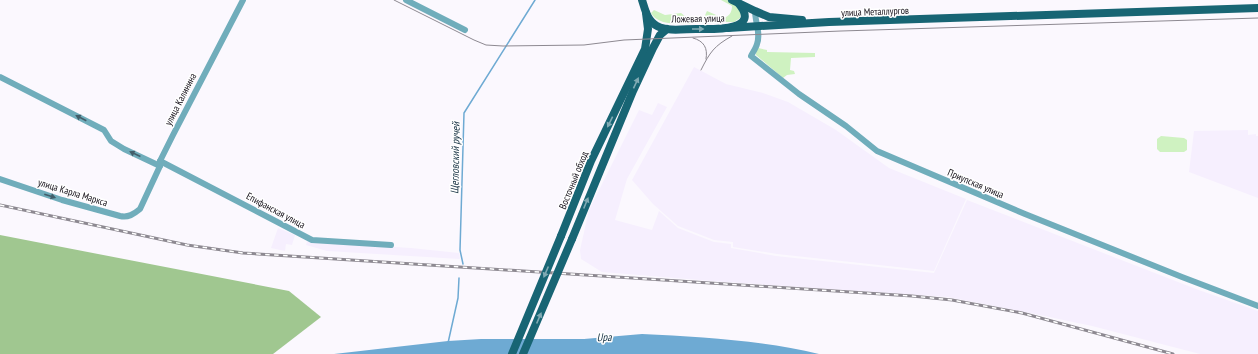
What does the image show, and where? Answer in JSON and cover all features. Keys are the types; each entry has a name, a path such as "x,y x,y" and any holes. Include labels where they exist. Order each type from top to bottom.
{"main road":[{"name":"Ложевая улица","path":"642,0 646,13 652,22 657,26 667,29 728,28 739,25 743,21 744,13 736,2"},
{"name":"улица Металлургов","path":"736,2 755,11 774,17 828,22"},
{"name":"улица Металлургов","path":"728,28 828,22 1258,8"},
{"name":"Восточный обход","path":"512,354 591,161 645,49 648,29 646,13"},
{"path":"524,354 633,91 660,35 667,29"}],"street":[{"name":"улица Калинина","path":"140,209 160,163 243,0"},
{"path":"406,0 465,30"},
{"name":"Приупская улица","path":"755,11 755,21 758,27 757,44 751,56 799,94 846,126 877,152 1025,214 1258,306"},
{"name":"Епифанская улица","path":"0,77 104,130 111,141 124,149 160,163 312,240 390,245"},
{"name":"улица Карла Маркса","path":"0,179 62,200 124,217 130,216 140,209"}],"shaded area":[{"path":"694,67 726,84 763,93 788,102 836,130 889,168 966,199 934,271 777,254 733,247 733,242 714,240 678,226 653,204 632,180"},
{"path":"658,103 667,107 627,179 615,220 652,230 659,211 678,228 714,242 731,244 731,248 776,256 934,273 967,200 1196,289 1258,311 1258,354 1200,354 1092,326 948,297 602,272 581,259 580,250 589,210 639,110 652,115"},
{"path":"1248,130 1248,135 1256,134 1256,136 1258,136 1258,198 1189,172 1194,131"},
{"path":"278,228 295,235 292,245 286,244 285,251 271,248"},
{"path":"308,239 314,242 411,248 459,253 460,259 327,251 306,245"}],"green space":[{"path":"721,0 727,0 739,6 741,12 740,18 734,22 707,22 705,15 707,11 723,18 730,14 732,6"},
{"path":"654,10 665,15 681,13 691,21 690,24 663,22 654,17 651,13"},
{"path":"758,48 767,50 767,52 815,53 815,57 791,58 790,70 794,71 795,74 787,75 783,78 756,55"},
{"path":"1161,136 1184,138 1187,140 1187,150 1184,152 1160,152 1157,149 1157,139"},
{"path":"0,235 289,291 321,317 273,354 0,354"}],"water":[{"path":"642,334 753,342 819,354 334,354 448,341 481,339 584,339"}],"waterway":[{"name":"Щегловский ручей","path":"463,264 460,250 464,113 535,0"},
{"name":"Щегловский ручей","path":"448,343 458,298 459,278"}],"tram line":[{"path":"394,0 474,40 486,45 503,46 584,45 624,40 841,31 1258,18"},
{"path":"701,70 713,50 732,36"},
{"path":"693,38 700,41 706,48 706,59"}],"railway":[{"path":"0,205 187,245 243,253 912,296 952,300 1022,313 1173,354"}],"water label":[{"name":"Upa","path":"604,337"}]}
